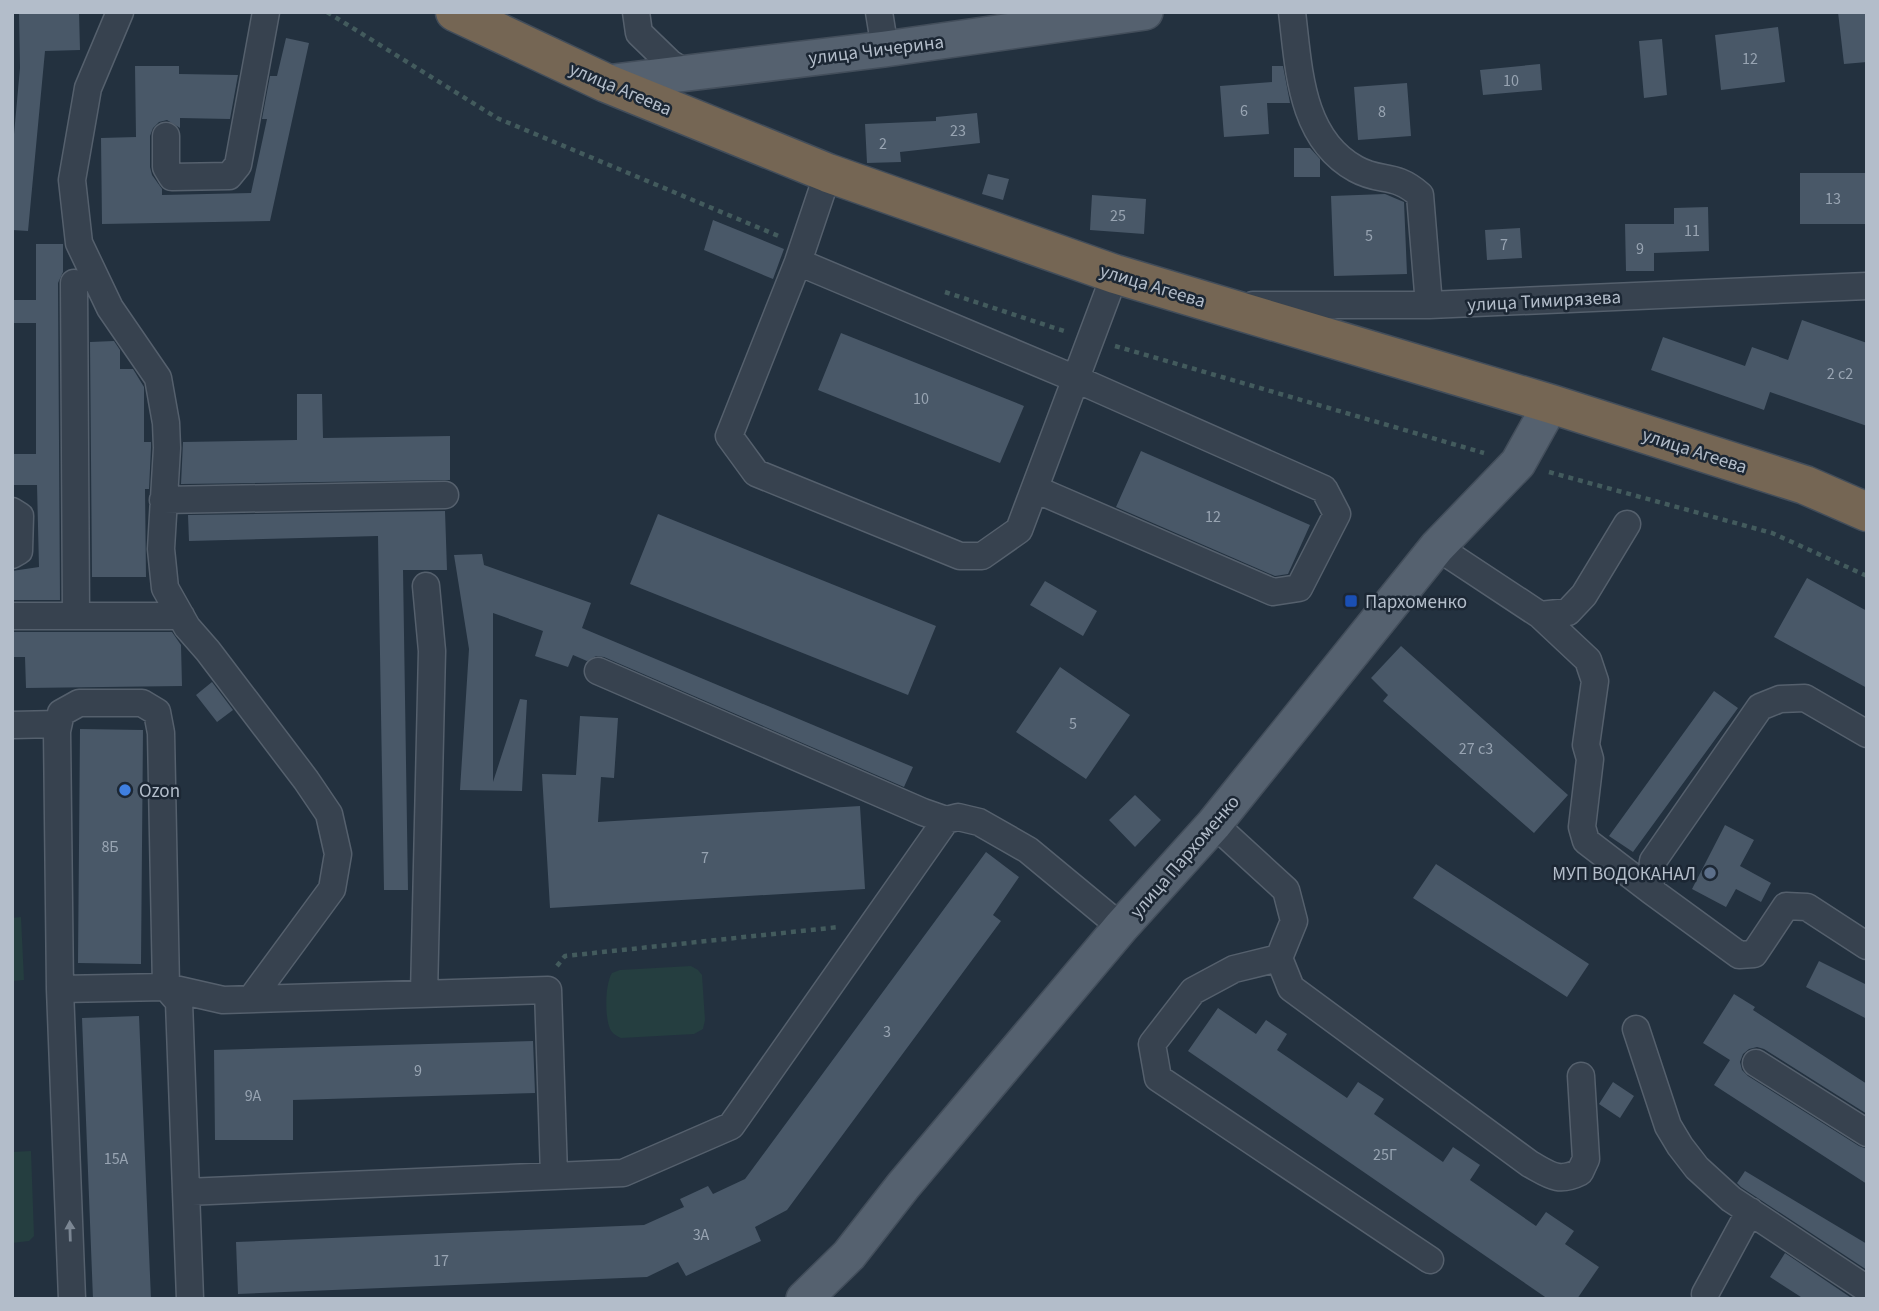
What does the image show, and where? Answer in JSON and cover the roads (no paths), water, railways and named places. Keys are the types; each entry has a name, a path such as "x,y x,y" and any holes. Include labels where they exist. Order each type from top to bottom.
{"highway":[{"name":"улица Агеева","path":"455,12 606,83 828,173 1115,274 1551,404 1805,485 1867,512"}],"main road":[{"name":"улица Чичерина","path":"606,83 1145,12"},
{"name":"улица Пархоменко","path":"804,1299 849,1255 903,1186 1121,927 1214,824 1437,547 1518,463 1551,404"}],"street":[{"path":"120,12 88,88 72,180 79,243 110,308 158,378 166,423 167,448 161,549 165,587 181,616 329,814 338,854 332,889 251,999"},
{"path":"166,136 166,167 172,177 229,176 238,165 266,12"},
{"path":"636,12 639,33 670,63 686,73"},
{"path":"879,12 885,48"},
{"path":"1292,12 1303,98 1330,150 1355,169 1368,175 1388,177 1406,183 1419,195 1429,305"},
{"path":"828,173 800,254 729,436 756,473 960,556 982,556 1019,530 1115,274"},
{"path":"800,254 1324,489 1337,514 1299,589 1273,592 1035,489"},
{"path":"74,283 76,614"},
{"name":"улица Тимирязева","path":"1220,306 1429,305 1867,286"},
{"path":"163,500 445,495"},
{"path":"12,511 20,516 19,551 12,555"},
{"path":"1540,615 1568,612 1584,595 1626,524"},
{"path":"1437,547 1540,615 1588,660 1595,681 1586,745 1590,759 1582,827 1586,841 1739,955 1754,954 1786,906 1807,907 1867,946"},
{"path":"424,994 432,650 426,586"},
{"path":"12,616 181,616"},
{"path":"598,671 946,820 958,817 979,822 1028,850 1051,867 1121,927"},
{"path":"1650,890 1653,861 1760,707 1780,699 1805,698 1867,734"},
{"path":"72,1299 61,989 58,724 61,713 79,703 142,703 158,712 162,733 166,987 178,1002 190,1299"},
{"path":"12,725 58,724"},
{"path":"186,1192 623,1173 732,1126 946,820"},
{"path":"1214,824 1286,890 1294,920 1279,958 1291,988 1530,1164 1554,1178 1568,1178 1580,1172 1586,1160 1581,1076"},
{"path":"1279,958 1234,969 1193,991 1153,1044 1158,1078 1430,1260"},
{"path":"61,989 166,987 223,1000 548,990 554,1175"},
{"path":"1636,1029 1668,1126 1680,1146 1706,1176 1731,1199 1867,1289"},
{"path":"1756,1063 1867,1133"},
{"path":"1706,1297 1750,1211"}],"place":[{"name":"Пархоменко","path":"1351,601"},
{"name":"Ozon","path":"125,790"},
{"name":"МУП ВОДОКАНАЛ","path":"1710,873"}]}
